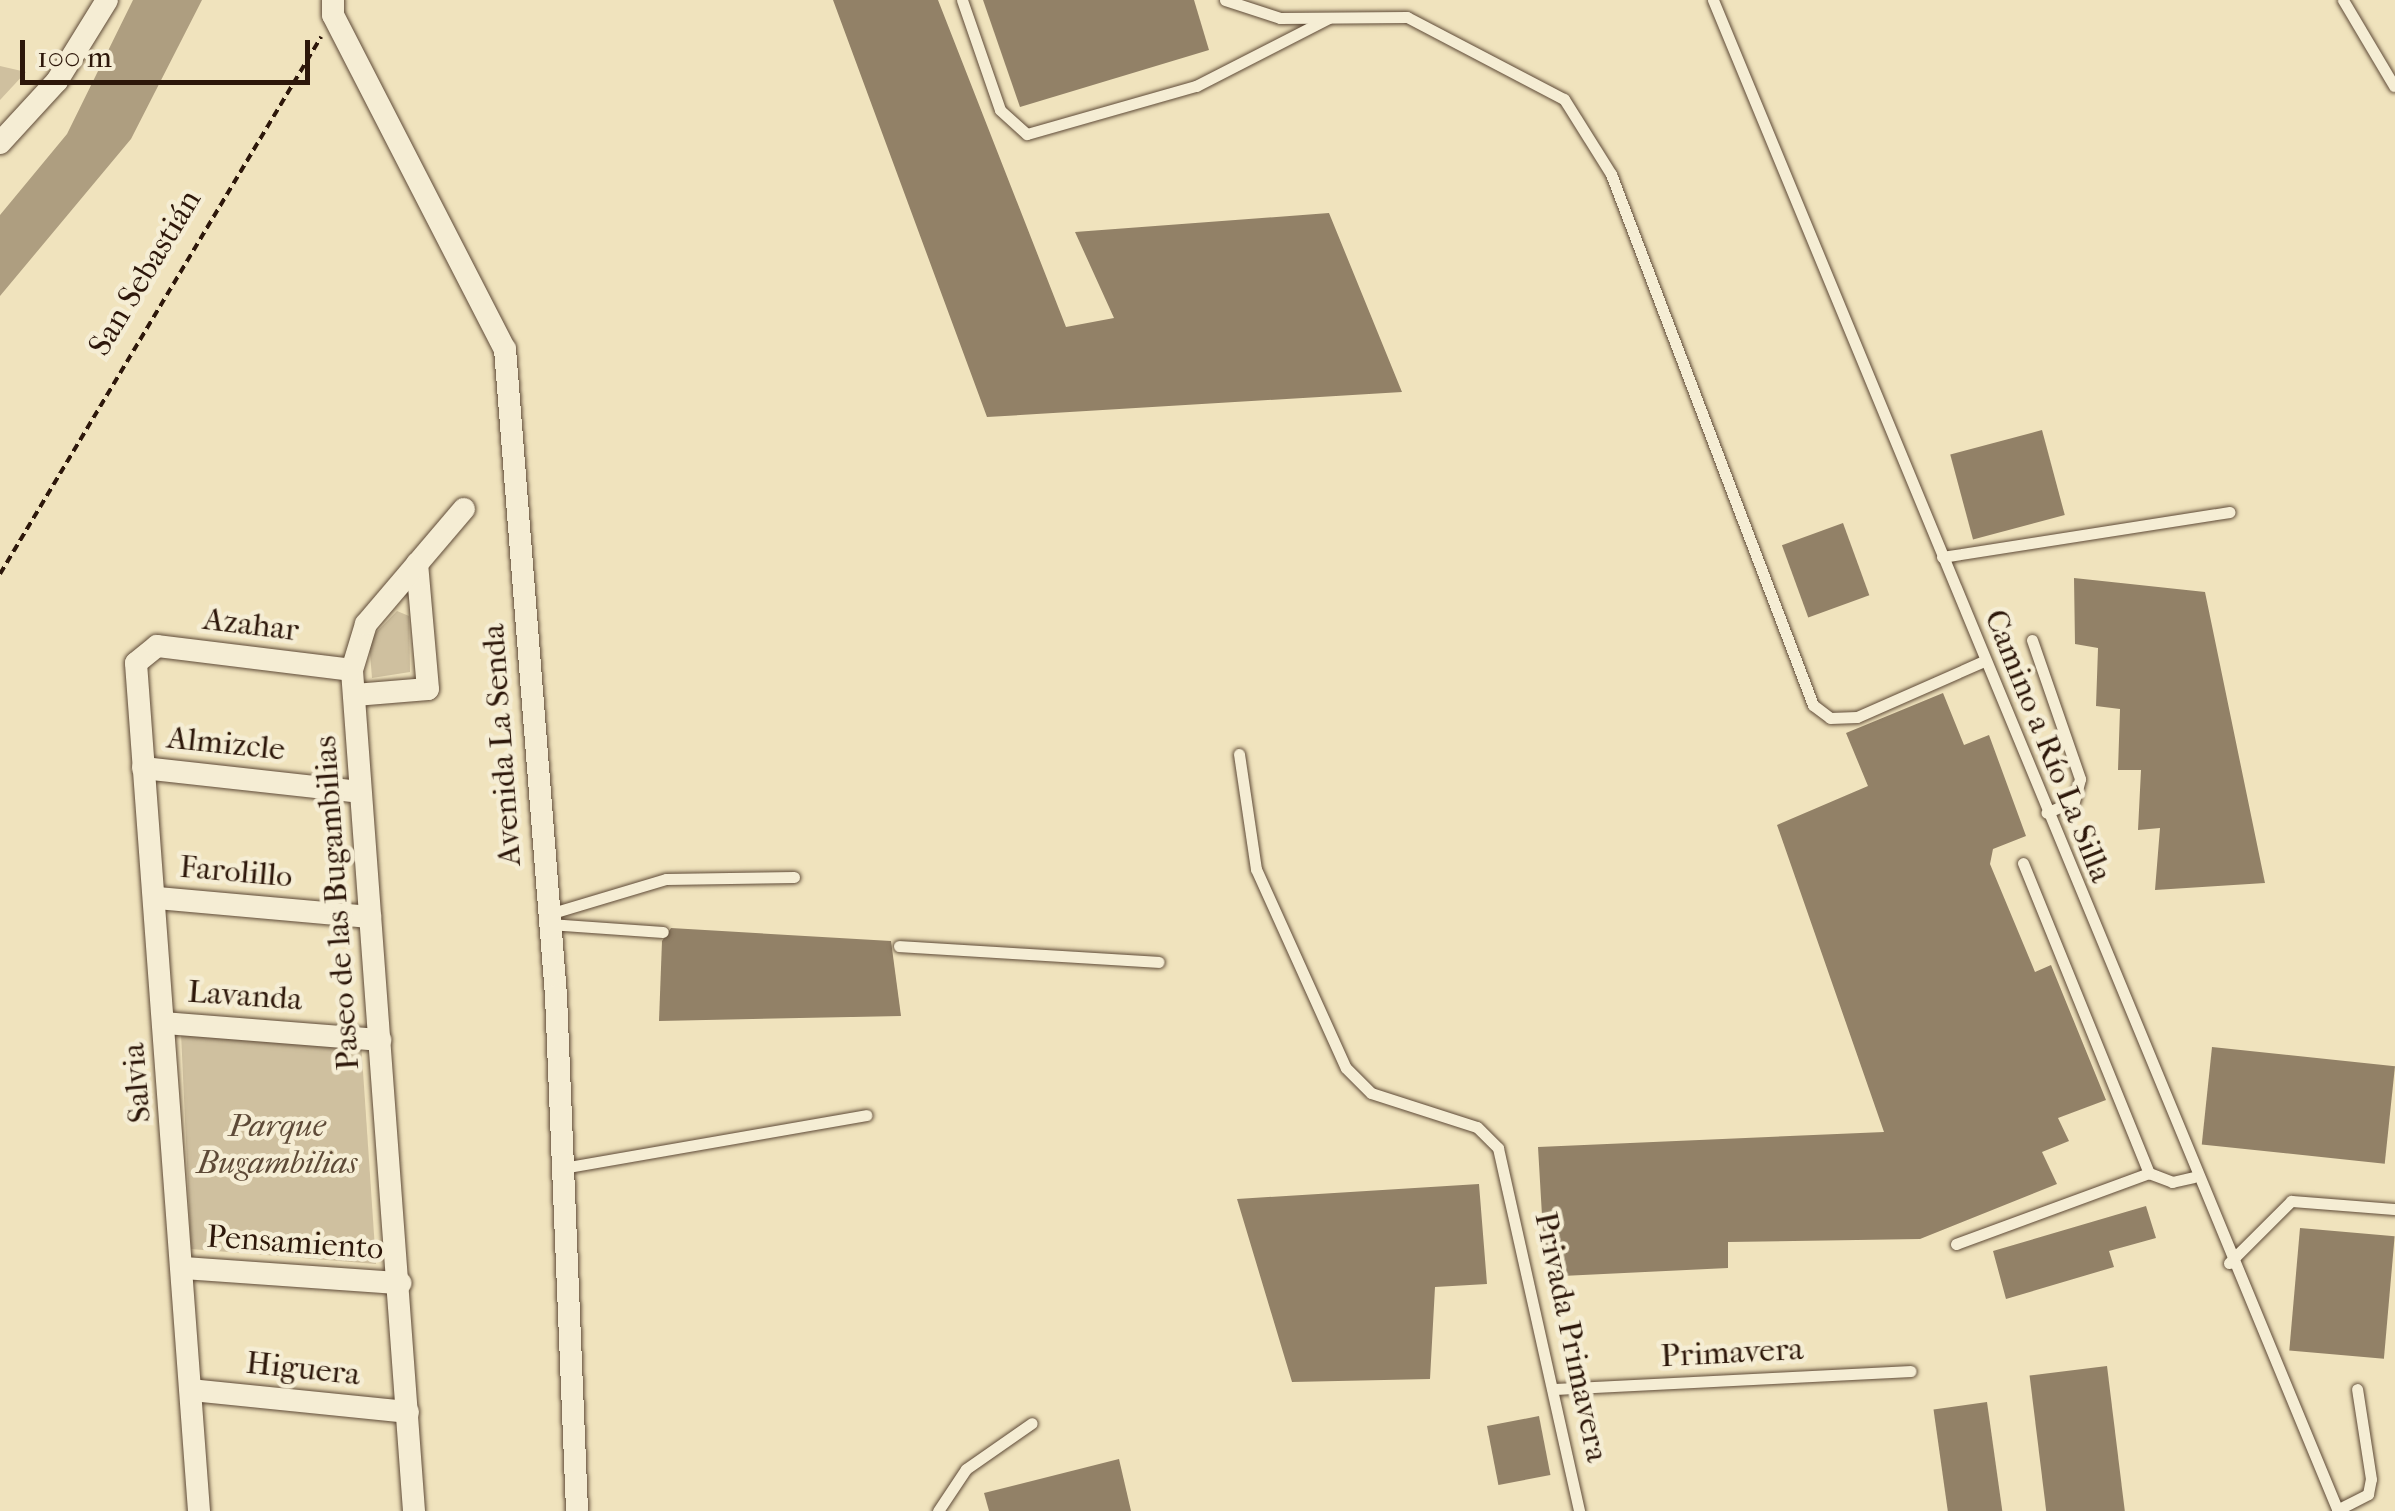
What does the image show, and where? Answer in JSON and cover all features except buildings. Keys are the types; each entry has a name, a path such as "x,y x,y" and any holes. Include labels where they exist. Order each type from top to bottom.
{"street":[{"path":"0,143 58,81 107,0"},
{"name":"Avenida La Senda","path":"333,8 505,349 549,919 576,1511"},
{"name":"Paseo de las Bugambilias","path":"414,1511 352,670 366,624 464,509"},
{"path":"355,694 428,689 416,563"},
{"name":"Azahar","path":"144,652 352,670"},
{"name":"Salvia","path":"144,652 136,663 157,898 199,1511"},
{"name":"Almizcle","path":"144,768 360,792"},
{"name":"Farolillo","path":"157,898 370,917"},
{"name":"Lavanda","path":"164,1023 380,1040"},
{"name":"Pensamiento","path":"184,1268 400,1283"},
{"name":"Higuera","path":"191,1390 408,1412"}],"lane":[{"path":"962,0 1000,110 1027,134 1196,86 1333,16"},
{"path":"1225,0 1252,14 1406,18 1541,80 1596,145 1813,705 1830,718 1857,717 1984,661"},
{"name":"Camino a Río La Silla","path":"1713,0 2193,1177 2338,1510"},
{"path":"2344,0 2394,86"},
{"path":"1942,557 2230,512"},
{"path":"2032,640 2080,779 2074,801 2046,813"},
{"name":"Privada Primavera","path":"1239,754 1261,883 1346,1068 1371,1092 1477,1127 1508,1174 1580,1511"},
{"path":"2023,863 2149,1173"},
{"path":"549,919 666,880 794,878"},
{"path":"549,919 663,932"},
{"path":"899,946 1159,962"},
{"path":"563,1168 866,1116"},
{"path":"1956,1244 2149,1173 2172,1182 2193,1177"},
{"path":"2229,1263 2291,1201 2395,1209"},
{"name":"Primavera","path":"1555,1390 1911,1372"},
{"path":"2338,1510 2368,1494 2371,1479 2357,1389"},
{"path":"938,1511 966,1469 1032,1424"}],"path":[{"name":"San Sebastián","path":"0,574 333,8"}],"green space":[{"path":"0,66 26,72 0,100"},
{"path":"397,611 409,616 410,672 372,678 369,640"},
{"name":"Parque Bugambilias","path":"181,1033 361,1042 376,1264 191,1249"}],"shaded area":[{"path":"133,0 202,0 131,139 0,296 0,215 67,134"}]}
